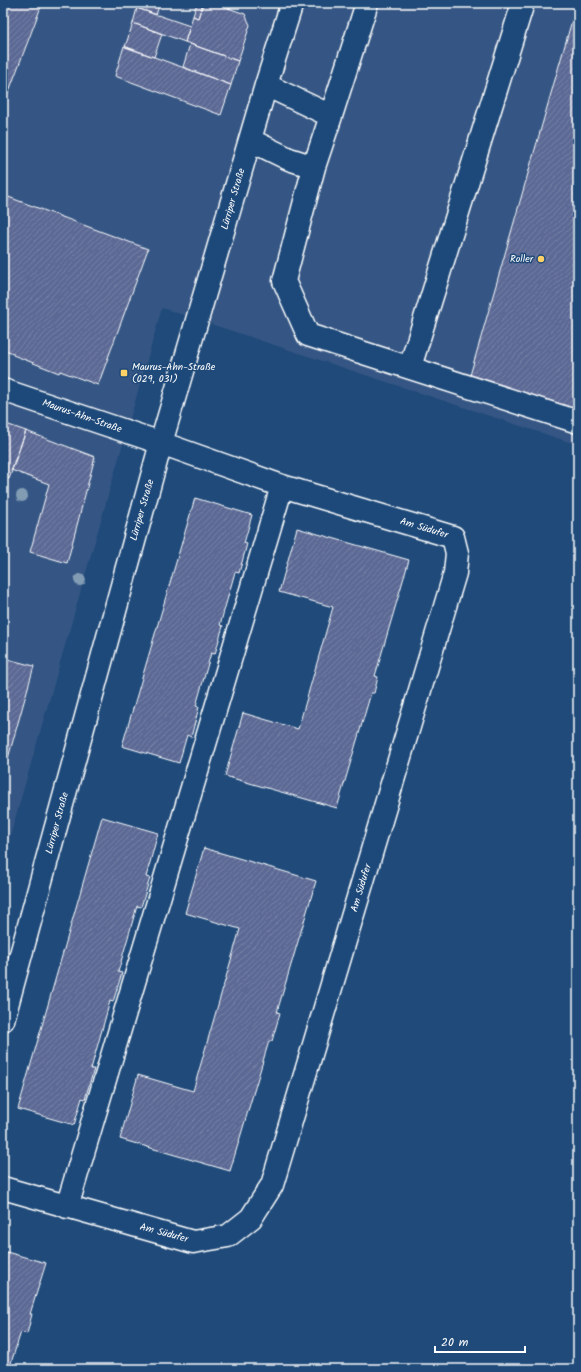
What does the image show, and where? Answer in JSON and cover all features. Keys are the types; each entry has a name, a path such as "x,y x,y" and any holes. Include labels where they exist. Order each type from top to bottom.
{"street":[{"name":"Lürriper Straße","path":"3,1020 161,443 266,85 292,3"},
{"path":"367,3 314,167 284,281 308,335 578,422"},
{"path":"410,367 523,3"},
{"path":"266,85 331,116"},
{"path":"250,140 289,159 314,167"},
{"name":"Maurus-Ahn-Straße","path":"3,390 161,443"},
{"name":"Am Südufer","path":"3,1188 194,1242 228,1236 251,1218 272,1185 455,573 457,553 453,537 282,486 161,443"},
{"path":"67,1207 282,486"}],"shaded area":[{"path":"3,3 578,3 578,445 162,308 3,861"}],"building":[{"path":"3,3 42,4 3,107"},
{"path":"139,3 160,3 156,15 137,8"},
{"path":"197,3 203,3 198,18 193,16"},
{"path":"203,3 214,3 245,14 250,25 238,61 185,42 193,16 198,18"},
{"name":"Roller","path":"578,3 578,410 469,379"},
{"path":"137,8 190,26 185,42 133,23"},
{"path":"133,23 162,34 154,57 125,47"},
{"path":"190,44 238,61 231,85 183,67"},
{"path":"124,46 231,85 221,115 115,76"},
{"path":"3,195 148,249 98,385 60,371 59,373 13,355 13,353 3,349"},
{"path":"3,423 26,431 9,479 3,477"},
{"path":"26,431 95,457 67,563 30,552 49,484 11,470"},
{"path":"195,498 252,515 244,543 247,544 239,573 235,572 220,625 223,626 215,654 211,653 196,706 199,707 191,737 187,735 179,763 122,746"},
{"path":"297,528 409,560 375,676 378,677 374,693 371,693 337,808 225,776 243,713 298,729 333,607 279,592"},
{"path":"3,658 34,666 3,776"},
{"path":"102,817 158,833 146,877 150,878 141,907 137,906 118,972 122,973 113,1002 110,1001 91,1069 94,1069 85,1099 82,1098 74,1125 18,1109"},
{"path":"204,848 316,881 277,1012 280,1013 272,1041 269,1041 230,1171 120,1139 138,1075 193,1091 240,929 185,913"},
{"path":"3,1251 46,1263 30,1314 32,1314 27,1334 21,1332 9,1369 3,1369"}],"place":[{"name":"Roller","path":"541,259"},
{"name":"Maurus-Ahn-Straße (029, 031)","path":"124,373"}]}
